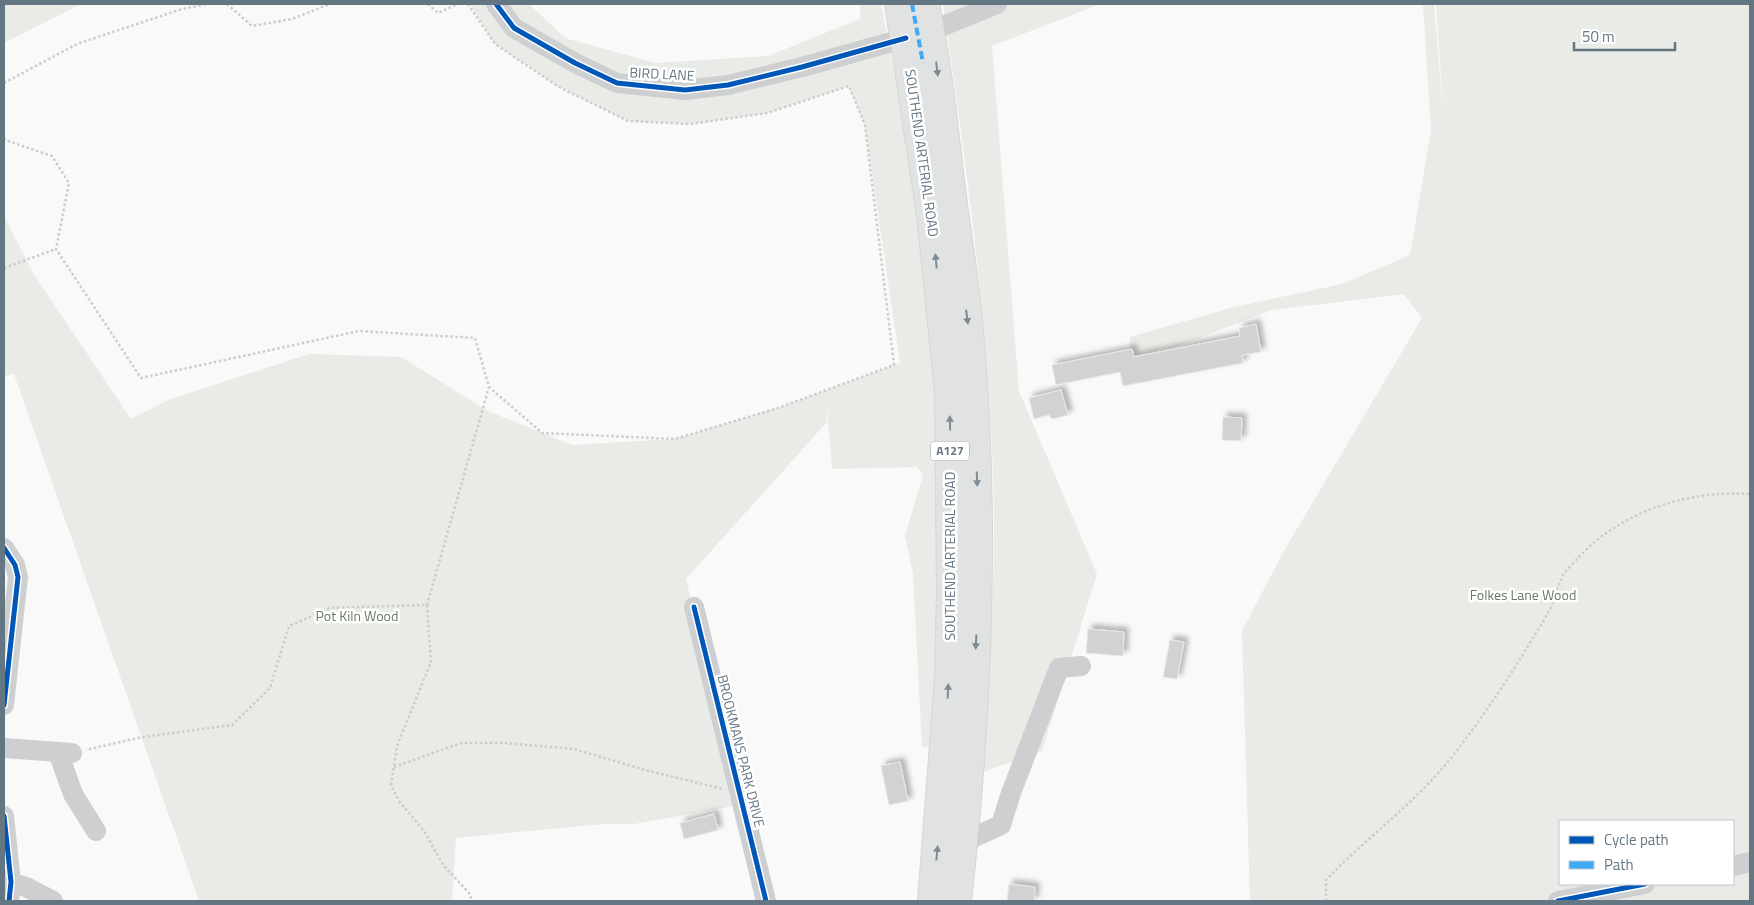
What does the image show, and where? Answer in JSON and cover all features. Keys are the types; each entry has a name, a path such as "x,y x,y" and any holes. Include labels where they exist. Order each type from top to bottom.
{"highway":[{"name":"SOUTHEND ARTERIAL ROAD","path":"899,4 918,35 969,331 975,425 978,598 963,842 957,901"},
{"name":"SOUTHEND ARTERIAL ROAD","path":"925,4 918,35 931,214 950,392 952,592 944,769 932,901"}],"street":[{"name":"BIRD LANE","path":"496,4 514,28 575,63 617,83 685,90 728,85 802,67 918,35 997,4"},
{"path":"4,548 15,564 18,577 4,705"},
{"name":"BROOKMANS PARK DRIVE","path":"694,607 766,901"},
{"path":"963,842 1002,825 1011,793 1059,668 1081,666"},
{"path":"4,748 65,753 73,794 96,831"},
{"path":"4,816 10,892 26,887 53,901"},
{"path":"1734,866 1750,862"},
{"path":"1558,901 1640,885"}],"path":[{"path":"4,83 76,44 182,9 207,4"},
{"path":"227,4 252,26 292,19 330,4"},
{"path":"428,4 438,13 458,4"},
{"path":"468,4 495,44 559,87 628,122 690,124 766,113 849,86 865,125 894,365 778,408 675,440 542,433 489,387"},
{"path":"4,138 5,140 52,156 69,183 56,249 141,378 359,331 475,338 489,387 427,605 432,662 398,746 391,785 399,801 424,831 444,866 470,894 472,901"},
{"path":"4,268 56,249"},
{"path":"1326,901 1326,880 1350,855 1428,785 1456,751 1533,637 1550,608 1564,574 1593,542 1620,524 1659,507 1699,495 1750,494"},
{"path":"65,753 142,737 232,725 270,688 290,626 330,608 427,605"},
{"path":"394,767 461,743 505,743 574,749 645,770 740,794"}],"green space":[{"path":"4,4 81,4 4,43"},
{"name":"Pot Kiln Wood","path":"470,4 529,4 565,38 655,63 768,56 860,19 860,4 881,4 914,196 935,389 944,546 940,745 922,747 913,574 905,536 923,475 917,467 832,469 827,407 827,422 686,579 739,805 634,824 603,824 456,838 452,901 199,901 14,374 4,376 4,216 33,273 131,419 168,400 309,354 401,357 488,411 572,445 675,439 784,406 900,363 865,125 849,86 767,113 690,124 628,121 559,87 495,44"},
{"path":"943,4 1100,4 992,46 1019,391 1097,574 1042,751 983,772 993,575 994,509 992,445 983,319 976,255 961,129"},
{"name":"Folkes Lane Wood","path":"1423,4 1434,4 1444,122 1436,4 1750,4 1750,901 1250,901 1242,631 1284,551 1422,318 1404,294 1272,310 1178,346 1130,356 1130,337 1234,307 1342,284 1410,255 1431,129"}],"building":[{"path":"1256,324 1261,352 1242,355 1243,363 1123,386 1120,372 1056,385 1052,365 1132,349 1134,357 1240,336 1239,328"},
{"path":"1061,390 1068,415 1052,419 1049,415 1034,419 1029,398"},
{"path":"1223,417 1242,418 1241,441 1222,440"},
{"path":"1088,629 1124,632 1123,656 1086,653"},
{"path":"1170,640 1184,642 1177,679 1163,677"},
{"path":"900,762 908,801 889,805 881,766"},
{"path":"714,814 718,830 684,839 680,823"},
{"path":"1009,884 1035,887 1034,901 1007,901"}],"marked path":[{"path":"912,4 923,63"}],"cycle path":[{"path":"496,4 514,28 575,63 617,83 685,90 728,85 906,38"},
{"path":"4,548 15,565 18,577 4,705"},
{"path":"694,607 766,901"},
{"path":"4,816 11,882 9,901"},
{"path":"1558,901 1640,885"}]}
